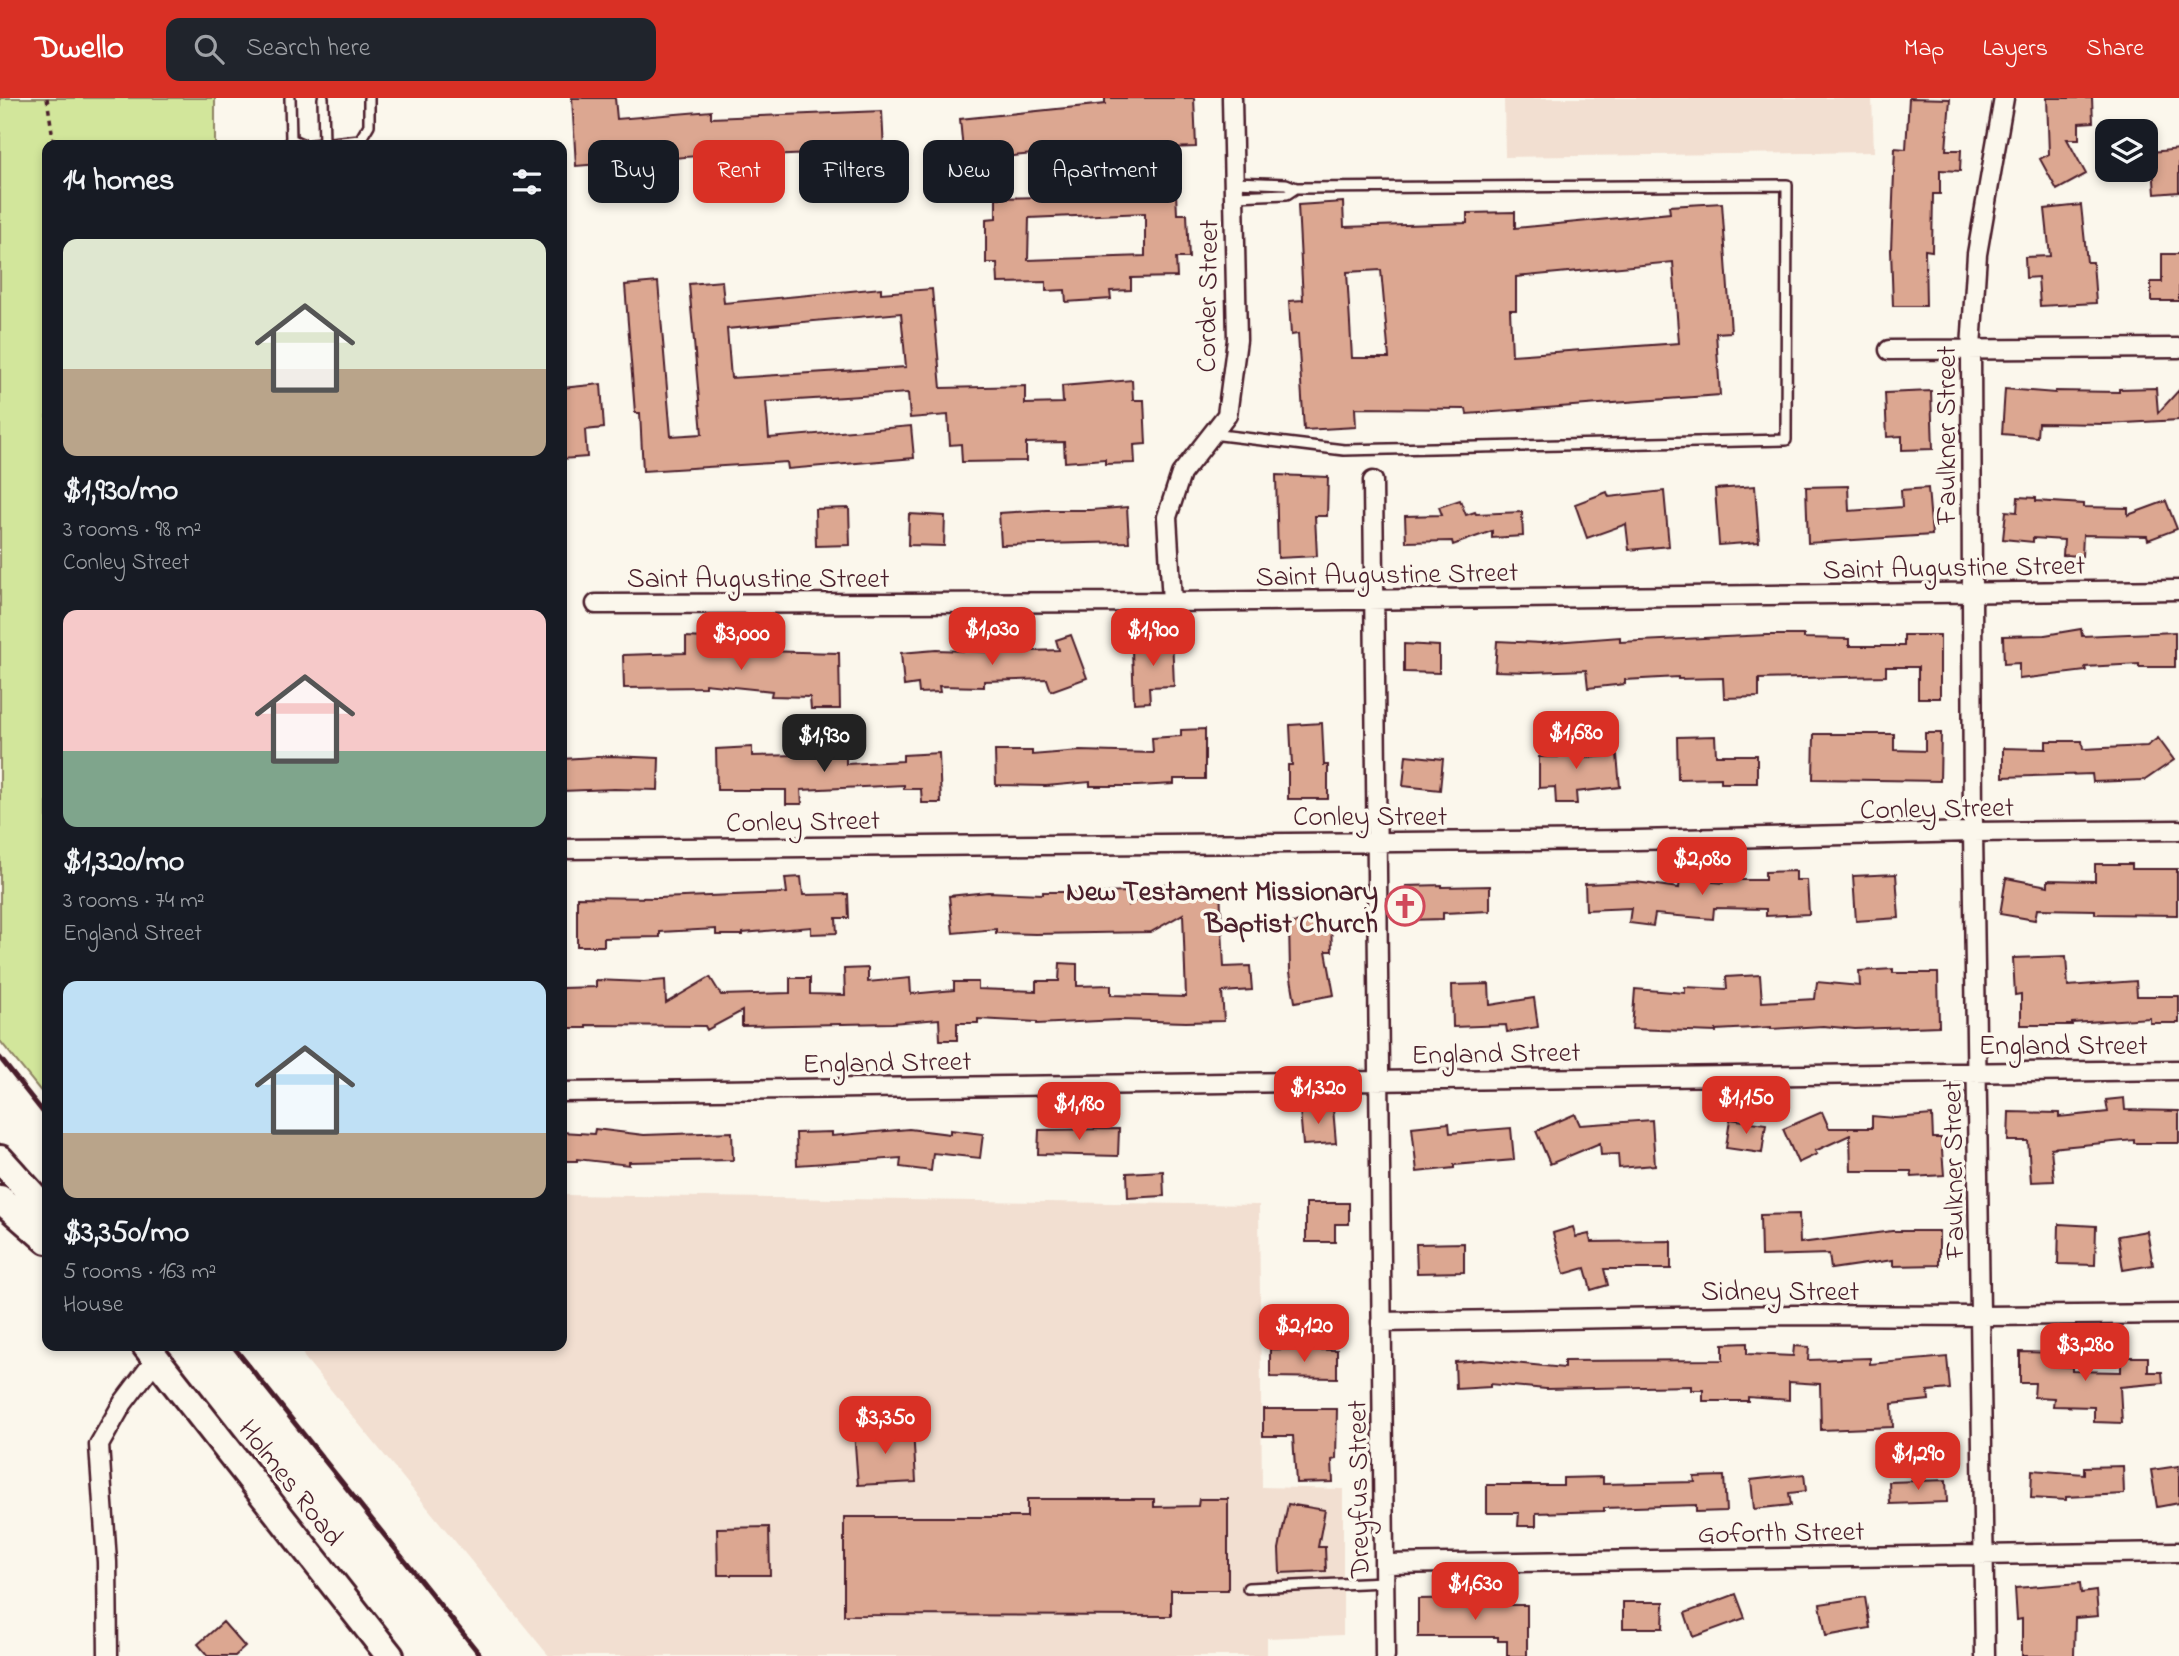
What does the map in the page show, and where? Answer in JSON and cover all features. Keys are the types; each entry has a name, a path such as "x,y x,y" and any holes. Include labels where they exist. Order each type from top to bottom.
{"main road":[{"path":"0,1159 42,1205"},
{"path":"0,1199 42,1236"},
{"name":"Holmes Road","path":"151,1352 390,1656"}],"street":[{"name":"Corder Street","path":"1172,602 1167,517 1181,474 1227,415 1237,340 1232,98"},
{"name":"Faulkner Street","path":"1985,1656 1970,591 1971,348 1977,254 2004,98"},
{"path":"1889,350 2179,348"},
{"name":"Dreyfus Street","path":"1373,481 1385,1656"},
{"name":"Saint Augustine Street","path":"596,604 1172,602 2179,590"},
{"name":"Conley Street","path":"567,849 1636,840 2179,830"},
{"name":"England Street","path":"567,1092 2179,1070"},
{"name":"Sidney Street","path":"1381,1322 1793,1315 1980,1317 2179,1314"},
{"path":"108,1656 107,1562 99,1445 151,1352"},
{"name":"Goforth Street","path":"1384,1573 1984,1554 2179,1552"}],"lane":[{"path":"290,98 293,140"},
{"path":"323,98 324,140"},
{"path":"360,140 369,125 369,98"},
{"path":"1212,434 1344,450 1786,440 1787,185 1296,188 1286,184 1234,189"},
{"path":"1248,1588 1384,1573"}],"path":[{"path":"47,98 53,140"}],"shaded area":[{"path":"1504,98 1872,98 1874,152 1505,157"},
{"path":"567,1195 1259,1205 1262,1487 1343,1489 1343,1635 1267,1638 1267,1656 549,1656 304,1357 302,1351 567,1351"}],"green space":[{"path":"0,98 215,98 215,140 42,140 42,1093 0,1041"}],"building":[{"path":"572,98 615,98 617,119 711,111 711,118 882,111 883,140 799,140 799,155 785,155 785,140 693,140 693,156 679,157 679,140 588,140 588,165 576,166"},
{"path":"1105,98 1194,98 1196,147 1182,147 1182,140 1028,140 1028,155 1014,156 1014,140 962,140 960,119 1105,104"},
{"path":"1909,98 1950,99 1946,150 1961,150 1960,171 1940,170 1940,194 1933,194 1932,251 1925,250 1926,306 1893,306 1891,250 1895,148 1906,149"},
{"path":"2047,98 2092,98 2093,122 2079,123 2079,139 2067,139 2086,174 2057,190 2040,159 2049,154"},
{"path":"2179,149 2179,192 2155,194 2154,182 2158,182 2158,151"},
{"path":"1028,197 1028,203 1176,203 1177,214 1187,214 1189,258 1176,258 1177,277 1131,278 1131,290 1110,291 1111,299 1066,302 1065,290 1046,291 1046,282 998,283 997,263 986,263 986,219 996,218 996,203 1014,203 1014,198","holes":["1145,213 1145,256 1028,260 1029,218"]},
{"path":"1343,202 1344,227 1467,223 1467,213 1515,212 1515,228 1670,213 1669,206 1722,203 1731,332 1716,333 1720,395 1467,414 1466,409 1355,408 1356,427 1304,430 1298,334 1291,335 1289,301 1303,300 1298,205","holes":["1673,262 1679,343 1512,355 1510,310 1516,310 1516,277","1381,270 1389,358 1352,358 1347,272"]},
{"path":"2081,205 2087,262 2093,262 2096,303 2040,306 2038,277 2026,278 2025,257 2050,256 2045,209"},
{"path":"2162,254 2179,254 2179,301 2151,301 2151,282 2162,282"},
{"path":"722,281 724,303 881,288 881,293 932,289 941,388 1025,386 1025,404 1063,403 1062,386 1132,380 1133,400 1144,400 1146,444 1134,445 1135,463 1105,464 1105,459 1065,462 1064,442 1026,443 1026,461 962,462 961,444 950,445 948,415 910,418 908,393 766,402 769,438 911,426 914,458 788,469 787,462 643,471 640,413 635,413 625,285 658,282 671,436 702,434 689,284","holes":["901,313 906,367 731,378 727,329"]},
{"path":"601,384 604,428 585,430 587,457 567,459 567,387"},
{"path":"2156,388 2158,413 2179,390 2179,420 2106,424 2038,423 2037,437 2002,434 2005,389 2055,393 2119,392 2119,389"},
{"path":"1931,391 1933,449 1902,450 1902,436 1887,437 1885,393"},
{"path":"1276,475 1328,477 1327,516 1315,516 1317,556 1278,558"},
{"path":"1755,486 1759,542 1719,545 1715,489"},
{"path":"1848,486 1849,511 1902,507 1901,490 1928,488 1932,535 1808,543 1806,487"},
{"path":"1664,491 1669,546 1629,550 1626,524 1587,538 1575,504 1607,492 1609,497"},
{"path":"2018,497 2084,504 2084,507 2128,508 2128,515 2166,501 2177,529 2148,540 2147,536 2083,535 2082,556 2063,555 2064,540 2033,538 2033,542 2003,539 2006,511 2017,512"},
{"path":"1460,500 1466,515 1475,512 1522,512 1523,536 1492,538 1492,531 1453,545 1452,541 1406,542 1405,516 1442,515 1439,507"},
{"path":"1127,507 1129,542 1001,545 999,513"},
{"path":"849,508 850,545 816,546 815,509"},
{"path":"909,514 945,516 944,546 908,545"},
{"path":"2081,629 2082,636 2175,632 2175,667 2139,667 2139,664 2085,667 2086,671 2019,679 2019,663 2004,664 2003,636 2045,635"},
{"path":"1071,635 1087,678 1051,691 1047,679 984,681 984,687 939,686 940,692 919,693 918,684 904,686 901,653 936,650 1059,650 1056,640"},
{"path":"1172,635 1174,686 1149,687 1150,702 1134,703 1132,650 1154,649 1153,636"},
{"path":"1767,635 1849,639 1849,646 1904,646 1904,635 1940,635 1940,698 1918,698 1918,667 1886,667 1886,676 1759,679 1759,697 1724,698 1723,678 1625,680 1625,684 1588,688 1586,670 1495,671 1497,641 1541,643 1620,637 1620,642"},
{"path":"686,637 705,638 705,651 762,657 762,651 839,653 840,709 811,709 810,697 771,696 772,691 705,684 705,687 624,688 623,655 686,653"},
{"path":"1404,644 1439,646 1439,673 1404,672"},
{"path":"1322,723 1324,765 1328,765 1328,799 1288,799 1288,765 1292,765 1290,725"},
{"path":"1205,729 1205,779 1174,779 1174,784 1137,786 1090,786 1090,782 1046,786 996,785 995,751 1032,751 1032,755 1080,751 1153,753 1152,738 1181,736 1181,730"},
{"path":"1558,731 1575,731 1576,759 1617,755 1620,787 1576,792 1577,804 1556,804 1555,787 1539,788 1539,757 1558,757"},
{"path":"1925,733 1941,733 1940,781 1813,779 1814,734 1894,734 1894,750 1925,751"},
{"path":"1715,736 1716,755 1757,755 1757,783 1721,783 1721,778 1678,779 1677,737"},
{"path":"2158,738 2174,760 2145,780 2093,782 2092,774 2003,777 2003,748 2046,749 2046,741 2082,741 2083,749 2147,746"},
{"path":"752,747 752,756 846,755 846,764 903,761 903,755 939,753 941,803 922,803 921,789 904,789 904,785 801,790 802,804 786,804 786,790 717,790 716,749"},
{"path":"1406,755 1443,759 1440,790 1403,786"},
{"path":"612,756 659,758 658,790 567,791 567,759"},
{"path":"2095,864 2132,864 2132,869 2177,869 2177,915 2095,914 2095,910 2037,909 2035,920 2000,914 2006,878 2048,886 2048,880 2095,881"},
{"path":"1796,871 1796,880 1807,880 1809,914 1766,916 1766,909 1714,908 1713,919 1655,914 1653,926 1629,923 1631,908 1586,910 1585,884 1636,882 1679,888 1680,879 1723,883 1723,880 1765,880 1765,872"},
{"path":"1896,874 1899,918 1856,921 1853,876"},
{"path":"801,877 803,895 848,894 849,918 836,918 837,933 811,934 811,927 743,935 716,935 716,929 660,932 660,937 604,938 604,946 577,946 577,897 658,898 787,893 785,878"},
{"path":"1165,884 1169,892 1220,890 1224,967 1250,966 1252,990 1222,992 1224,1021 1119,1020 1037,1024 978,1019 978,1023 957,1023 957,1040 940,1040 939,1019 892,1023 742,1026 742,1011 707,1030 705,1026 586,1025 586,1028 567,1028 567,988 596,987 596,980 665,980 666,1003 710,977 721,995 790,993 790,978 810,978 810,994 845,995 844,969 868,968 868,982 910,978 911,994 954,990 954,982 978,982 978,989 1036,991 1036,981 1059,981 1060,963 1077,964 1077,986 1111,985 1111,995 1186,997 1183,914 1151,932 1035,934 996,933 996,929 953,933 949,896 988,892 1127,892 1128,905"},
{"path":"1406,886 1490,886 1490,911 1443,913 1443,919 1407,920"},
{"path":"1331,921 1332,951 1326,951 1334,995 1295,1002 1290,972 1289,923"},
{"path":"2066,956 2068,986 2136,981 2137,996 2179,996 2179,1023 2150,1023 2150,1018 2072,1025 2021,1025 2021,994 2015,995 2013,958"},
{"path":"1893,969 1893,973 1938,973 1939,1026 1855,1029 1823,1026 1771,1027 1716,1032 1632,1029 1635,989 1685,993 1685,987 1727,989 1726,977 1760,975 1762,1002 1815,999 1817,982 1860,986 1859,971"},
{"path":"1489,984 1490,1005 1534,998 1538,1027 1507,1032 1506,1025 1453,1027 1452,985"},
{"path":"2124,1098 2125,1110 2179,1111 2179,1143 2134,1143 2134,1140 2051,1148 2054,1181 2031,1182 2028,1141 2008,1141 2009,1112 2059,1113 2059,1117 2108,1112 2106,1100"},
{"path":"1333,1108 1336,1143 1303,1145 1300,1110"},
{"path":"1822,1112 1829,1128 1872,1128 1872,1116 1895,1118 1932,1115 1933,1138 1941,1138 1944,1175 1912,1177 1911,1171 1851,1171 1850,1135 1815,1151 1817,1154 1798,1163 1783,1129"},
{"path":"1575,1114 1580,1125 1652,1120 1655,1165 1619,1168 1618,1154 1601,1155 1600,1143 1550,1164 1536,1131"},
{"path":"1730,1119 1766,1124 1762,1153 1726,1148"},
{"path":"1449,1123 1450,1133 1511,1128 1514,1160 1454,1165 1454,1168 1417,1172 1412,1127"},
{"path":"595,1129 644,1135 732,1132 733,1160 629,1162 629,1165 577,1159 567,1161 567,1132 594,1134"},
{"path":"909,1129 950,1134 950,1130 983,1134 980,1158 933,1153 931,1171 900,1167 901,1158 797,1165 796,1133 832,1132 832,1136"},
{"path":"1119,1129 1118,1156 1038,1154 1039,1130"},
{"path":"1163,1171 1164,1196 1128,1198 1127,1173"},
{"path":"1306,1203 1349,1203 1349,1224 1335,1224 1335,1242 1306,1242"},
{"path":"1799,1214 1800,1243 1892,1231 1939,1231 1939,1265 1893,1266 1893,1260 1831,1269 1829,1254 1761,1256 1760,1215"},
{"path":"2059,1224 2096,1226 2095,1265 2058,1264"},
{"path":"1573,1227 1576,1237 1589,1234 1591,1242 1671,1241 1671,1269 1604,1269 1608,1285 1591,1290 1585,1268 1564,1274 1553,1233"},
{"path":"2147,1231 2153,1265 2123,1270 2118,1236"},
{"path":"1464,1243 1464,1272 1417,1273 1416,1244"},
{"path":"1747,1343 1747,1354 1793,1356 1794,1346 1809,1347 1808,1360 1870,1358 1870,1364 1947,1357 1950,1389 1928,1391 1929,1400 1892,1404 1893,1427 1821,1430 1820,1384 1789,1382 1789,1400 1748,1397 1748,1401 1703,1401 1703,1390 1691,1390 1691,1386 1546,1389 1490,1384 1490,1387 1456,1389 1455,1362 1482,1360 1564,1368 1564,1361 1723,1360 1723,1344"},
{"path":"1270,1349 1337,1350 1337,1378 1270,1377"},
{"path":"2020,1352 2056,1353 2056,1366 2072,1367 2072,1371 2121,1372 2121,1357 2148,1357 2148,1372 2162,1372 2163,1383 2120,1387 2122,1423 2094,1422 2094,1407 2053,1406 2054,1398 2034,1397 2035,1383 2020,1383"},
{"path":"1263,1409 1337,1409 1336,1459 1332,1460 1333,1482 1296,1483 1293,1436 1263,1436"},
{"path":"913,1428 916,1482 858,1485 854,1431"},
{"path":"2123,1466 2124,1494 2066,1497 2066,1500 2031,1498 2032,1470 2084,1474 2084,1467"},
{"path":"2179,1466 2179,1503 2157,1507 2151,1470"},
{"path":"1804,1474 1806,1491 1789,1493 1791,1505 1754,1509 1751,1480"},
{"path":"1724,1476 1726,1511 1696,1512 1696,1505 1536,1513 1536,1526 1518,1526 1519,1513 1487,1513 1487,1485 1563,1485 1563,1478 1603,1477 1603,1484 1695,1482 1694,1477"},
{"path":"1946,1480 1947,1502 1890,1504 1889,1482"},
{"path":"1027,1499 1154,1499 1154,1507 1198,1506 1199,1499 1228,1499 1228,1590 1171,1590 1171,1616 844,1615 844,1517 1027,1517"},
{"path":"1288,1504 1325,1510 1318,1547 1325,1547 1326,1571 1280,1573 1279,1549"},
{"path":"769,1527 770,1575 718,1575 717,1528"},
{"path":"2080,1583 2081,1593 2096,1591 2098,1616 2075,1618 2074,1656 2022,1656 2022,1619 2017,1620 2015,1588"},
{"path":"1736,1594 1745,1618 1693,1637 1685,1613"},
{"path":"1865,1597 1870,1628 1826,1636 1820,1604"},
{"path":"1472,1598 1472,1605 1527,1605 1527,1656 1507,1656 1507,1641 1498,1641 1498,1637 1418,1637 1418,1599"},
{"path":"1623,1602 1664,1602 1663,1628 1623,1628"},
{"path":"223,1622 245,1647 235,1656 208,1656 198,1644"}],"railway":[{"path":"0,1058 42,1111"},
{"path":"237,1351 481,1656"}],"place":[{"name":"New Testament Missionary Baptist Church","path":"1405,906"}]}
